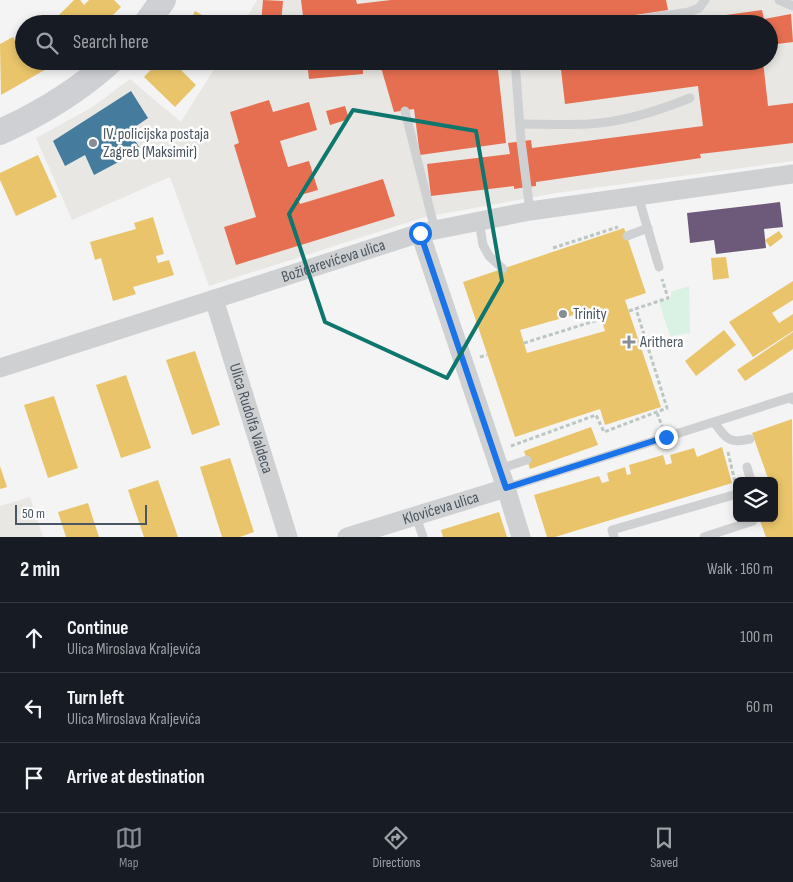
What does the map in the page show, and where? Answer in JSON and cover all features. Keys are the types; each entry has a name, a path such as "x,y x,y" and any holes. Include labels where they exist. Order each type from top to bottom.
{"street":[{"path":"152,15 163,0"},
{"path":"0,132 59,101 101,70"},
{"name":"Božidarevićeva ulica","path":"0,368 427,232 530,210 793,174"},
{"path":"427,232 520,537"},
{"name":"Ulica Rudolfa Valdeca","path":"214,299 288,537"},
{"name":"Klovićeva ulica","path":"347,537 506,488"}],"lane":[{"path":"669,15 689,12 699,8 705,0"},
{"path":"779,0 793,6"},
{"path":"516,70 530,210"},
{"path":"520,124 588,124 609,122 643,114 690,98"},
{"path":"404,111 427,232"},
{"path":"640,195 659,267"},
{"path":"479,221 483,245 489,256 503,269"},
{"path":"627,236 648,228"},
{"path":"506,488 792,398"},
{"path":"714,422 727,439 736,442 750,439"},
{"path":"499,470 527,460"},
{"path":"747,467 751,477"},
{"path":"614,537 612,530 733,495"},
{"path":"416,516 423,537"},
{"path":"704,537 750,522"}],"path":[{"path":"553,248 645,218"},
{"path":"629,311 668,298 662,278"},
{"path":"508,447 596,416 604,432 667,408 636,309"},
{"path":"524,343 601,319"},
{"path":"727,439 726,444 734,477"}],"highlighted area":[{"path":"353,110 476,131 502,281 447,378 325,322 289,214"}],"shaded area":[{"path":"257,0 793,0 793,161 556,193 425,217 209,286 170,177 72,220 36,138 91,108 130,79 181,122 213,70 778,70 778,15 248,15"},
{"path":"30,497 43,537 0,537 0,506"}],"green space":[{"path":"689,286 690,333 670,336 659,302 671,298 671,292"}],"building: Homes":[{"path":"74,0 80,0 84,5 89,0 114,0 121,7 113,15 59,15"},
{"path":"195,11 202,15 193,15"},
{"path":"13,37 15,40 15,70 45,70 1,95 0,44"},
{"path":"151,70 181,70 196,85 175,107 144,77"},
{"path":"38,155 57,197 16,216 0,180 0,173"},
{"path":"153,217 164,254 156,256 158,263 169,260 174,275 133,287 136,294 113,301 101,258 95,260 90,242 136,229 134,223"},
{"path":"624,228 646,293 625,300 661,407 605,425 600,409 515,437 463,282","holes":["598,308 605,331 527,353 520,330"]},
{"path":"779,231 783,237 770,247 765,240"},
{"path":"726,257 729,278 713,280 711,258"},
{"path":"793,281 793,300 772,313 779,323 793,314 793,331 753,357 729,322"},
{"path":"724,330 736,345 696,376 685,361"},
{"path":"793,332 793,349 745,381 737,370"},
{"path":"195,351 220,425 192,435 166,360"},
{"path":"126,375 151,448 121,458 96,385"},
{"path":"54,396 78,468 48,478 24,405"},
{"path":"792,419 793,537 766,537 760,522 778,522 778,477 768,477 752,433"},
{"path":"591,427 598,445 530,469 524,451"},
{"path":"722,447 732,483 555,537 547,537 534,495 599,476 602,483 609,481 607,473 625,467 627,475 631,474 629,465 663,455 666,465 672,463 670,455 694,448 697,457"},
{"path":"230,458 254,532 240,537 222,537 200,467"},
{"path":"0,466 7,487 0,489"},
{"path":"158,480 178,537 144,537 128,490"},
{"path":"88,503 99,537 66,537 58,512"},
{"path":"499,512 507,537 443,537 441,530"}],"building: Shops":[{"path":"263,0 283,1 282,15 262,15"},
{"path":"301,0 356,0 357,4 391,0 666,0 668,10 635,15 303,15"},
{"path":"762,10 763,15 726,15"},
{"path":"791,14 793,42 778,44 778,16"},
{"path":"308,70 363,70 363,74 309,79"},
{"path":"382,70 498,70 506,143 420,155 414,109 394,112"},
{"path":"561,70 764,70 768,106 793,103 793,143 700,154 701,158 536,182 536,186 514,189 514,186 431,196 427,164 510,154 508,143 531,140 532,148 703,126 698,86 565,104"},
{"path":"269,100 273,112 309,102 317,130 280,141 288,167 309,161 318,190 297,196 300,204 383,179 395,216 236,265 224,227 256,217 234,145 239,143 230,112"},
{"path":"345,106 349,119 330,125 326,111"}],"building: Offices":[{"path":"780,202 783,227 764,229 766,248 716,254 714,240 690,243 687,213"}],"building: Public":[{"path":"131,91 148,118 129,131 141,150 94,175 85,155 65,166 53,141"}],"place":[{"name":"IV. policijska postaja Zagreb (Maksimir)","path":"93,143"},
{"name":"Trinity","path":"563,314"},
{"name":"Arithera","path":"629,342"}],"route":[{"path":"420,233 506,488 666,437"}]}
